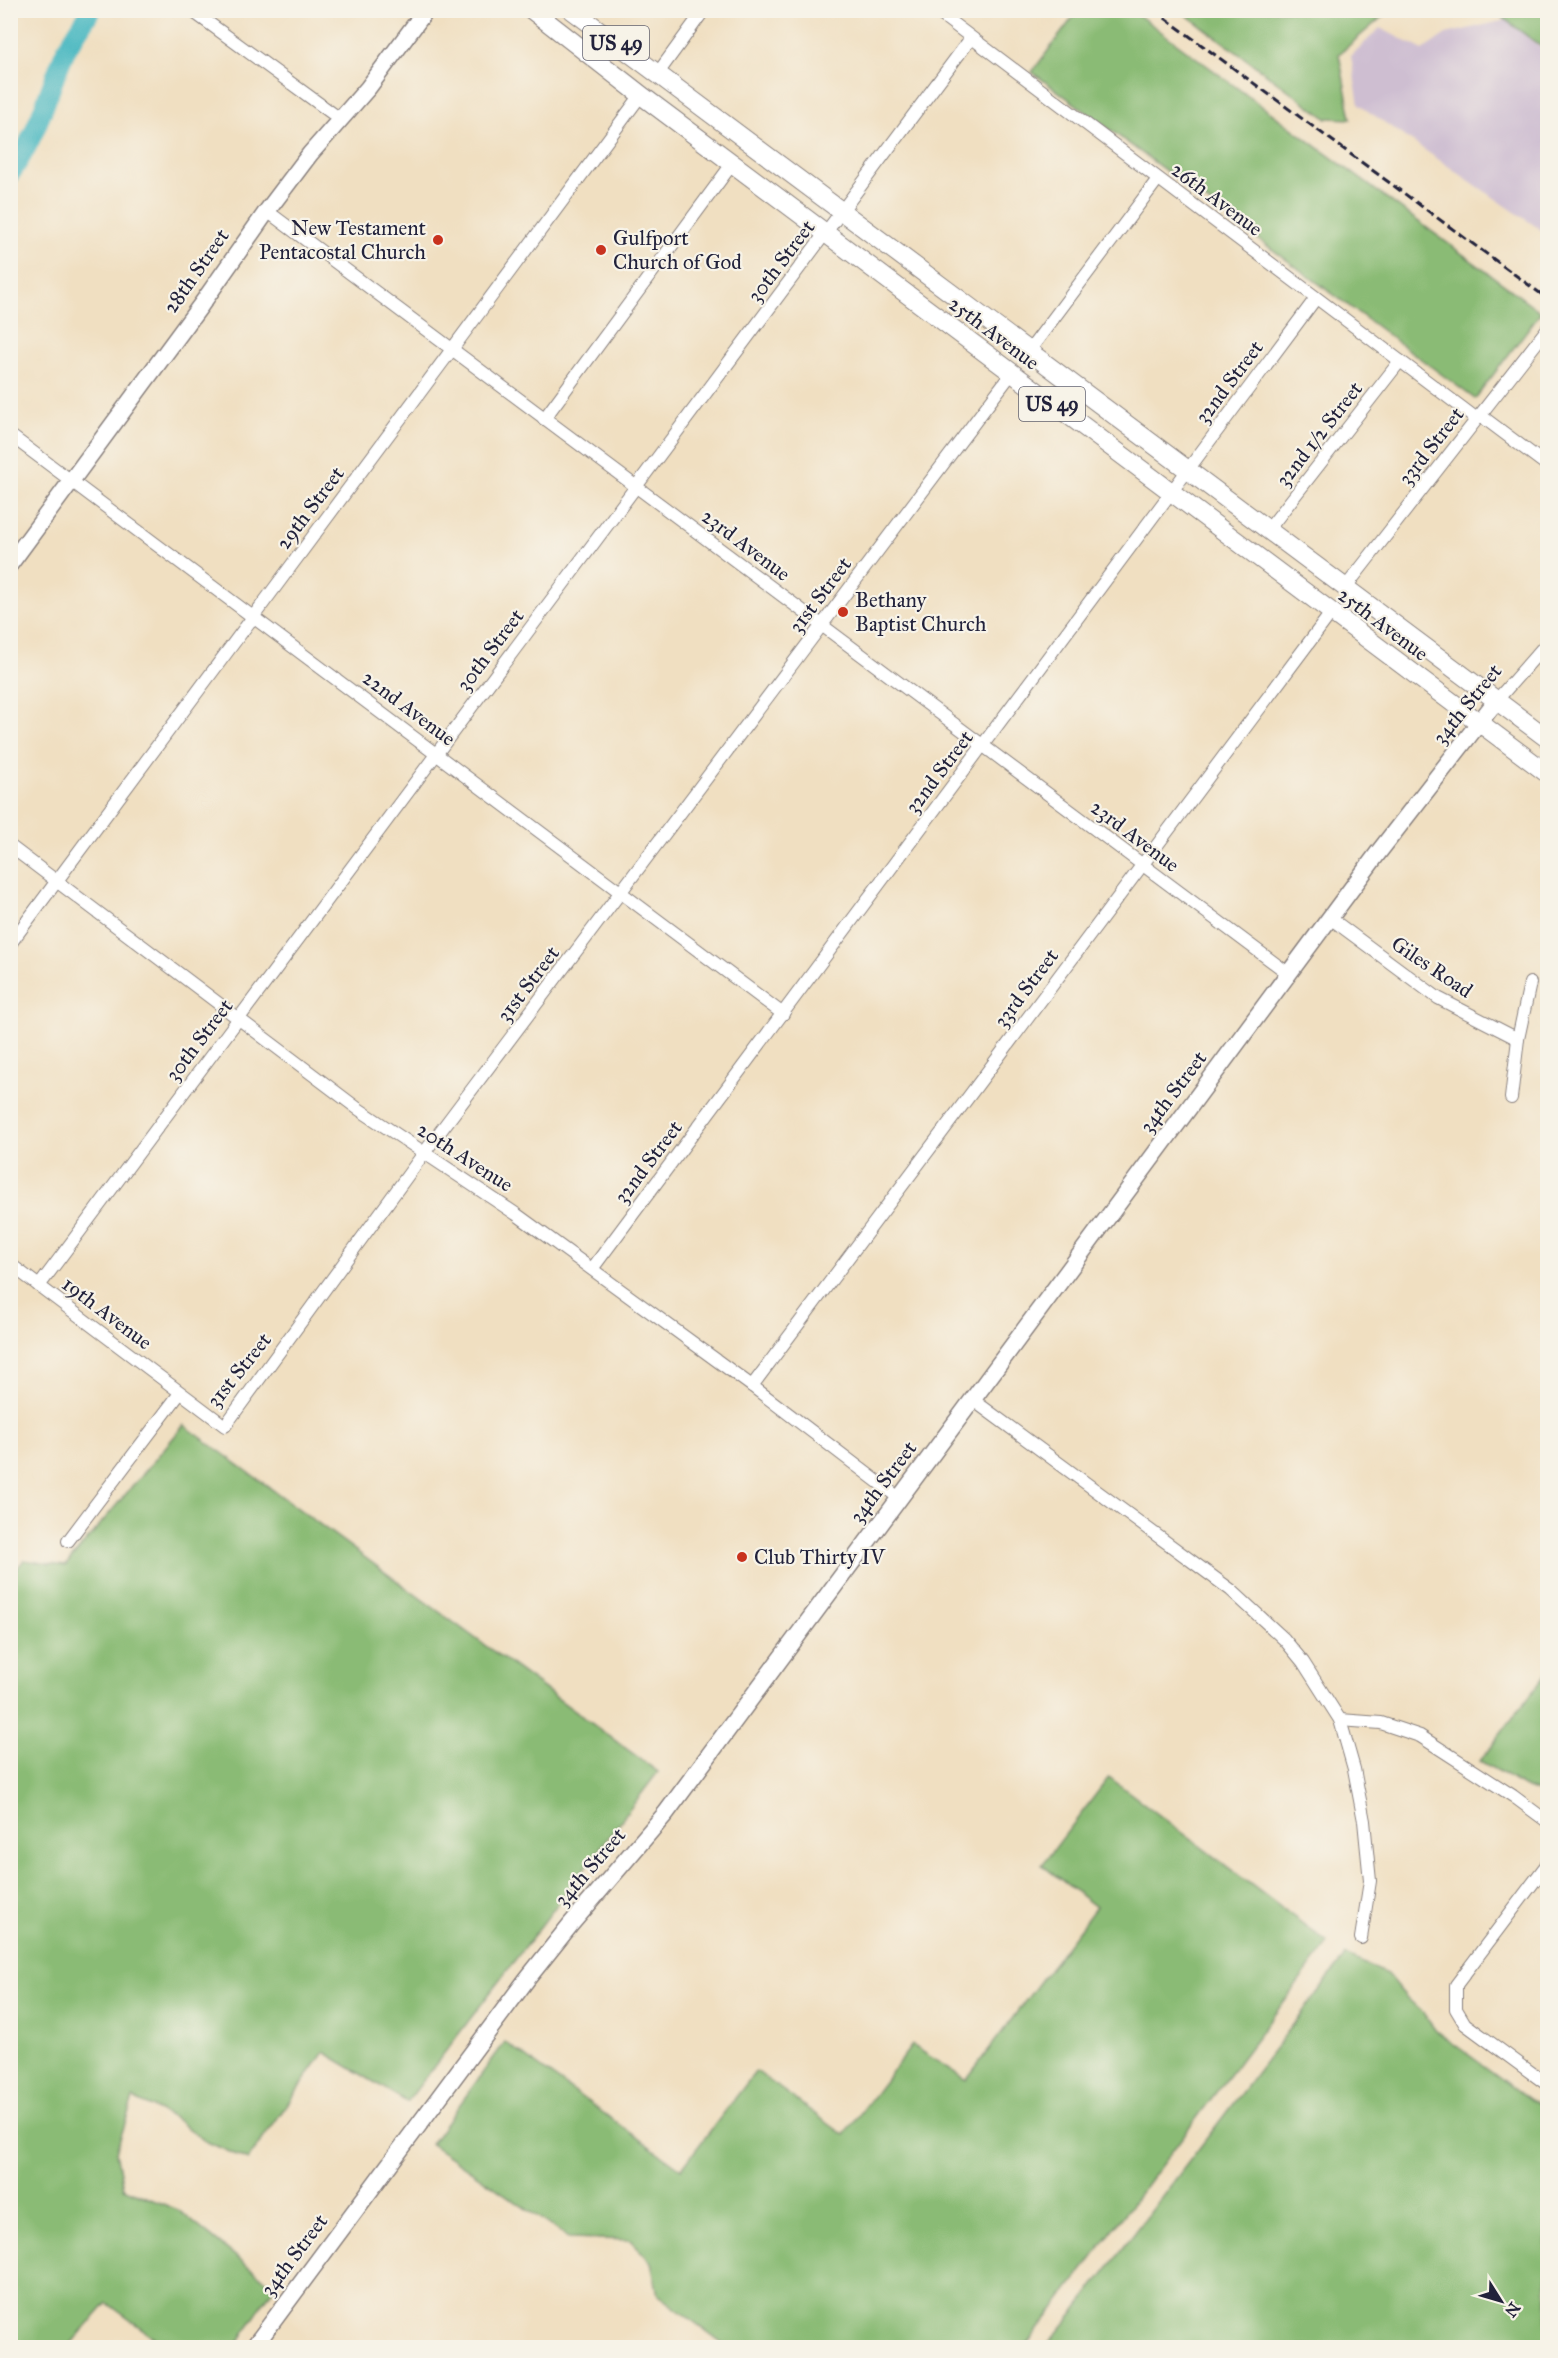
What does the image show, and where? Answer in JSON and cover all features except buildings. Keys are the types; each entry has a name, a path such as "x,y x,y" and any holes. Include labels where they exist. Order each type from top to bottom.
{"main road":[{"name":"25th Avenue","path":"532,10 641,96 1548,774"},
{"name":"25th Avenue","path":"572,10 1548,739"}],"street":[{"path":"191,10 340,119"},
{"name":"28th Street","path":"10,564 201,305 267,211 310,154 368,88 426,10"},
{"path":"658,73 704,10"},
{"name":"26th Avenue","path":"935,10 1400,361 1548,466"},
{"name":"30th Street","path":"39,1286 971,38"},
{"name":"29th Street","path":"10,944 641,96"},
{"path":"544,419 732,164"},
{"path":"1029,351 1158,179"},
{"name":"23rd Avenue","path":"267,211 1289,974"},
{"name":"32nd Street","path":"592,1269 1316,298"},
{"name":"33rd Street","path":"1345,588 1548,328"},
{"name":"32nd 1/2 Street","path":"1268,530 1400,361"},
{"name":"31st Street","path":"68,1541 180,1393 225,1426 424,1153 1011,374"},
{"name":"22nd Avenue","path":"10,435 255,616 783,1014"},
{"name":"33rd Street","path":"752,1386 1331,613"},
{"name":"34th Street","path":"253,2348 527,1979 571,1923 666,1813 1330,918 1496,701 1548,642"},
{"name":"20th Avenue","path":"10,846 357,1108 516,1214 752,1386 899,1498"},
{"name":"Giles Road","path":"1330,918 1438,998 1518,1039"},
{"path":"1511,1098 1518,1039 1530,983"},
{"name":"19th Avenue","path":"10,1264 180,1393"},
{"path":"973,1400 1231,1590 1303,1662 1340,1720 1354,1769 1364,1821 1370,1881 1361,1938"},
{"path":"1340,1720 1381,1723 1420,1736 1513,1796 1548,1822"},
{"path":"1548,1863 1456,1985 1456,2009 1465,2024 1548,2085"}],"shaded area":[{"path":"1506,20 1547,53 1547,234 1359,105 1351,56 1380,28 1423,50 1446,34"}],"green space":[{"path":"1076,11 1133,11 1541,312 1475,399 1032,72"},
{"path":"1181,11 1389,11 1339,54 1351,119 1326,118"},
{"path":"1494,11 1547,11 1547,51"},
{"path":"184,1425 658,1772 407,2102 324,2052 248,2160 205,2141 172,2117 133,2098 116,2152 123,2188 178,2210 274,2287 235,2347 167,2347 107,2303 68,2347 11,2347 11,1575 24,1560 65,1566"},
{"path":"1547,1673 1547,1795 1527,1788 1480,1761"},
{"path":"1109,1777 1328,1943 1025,2347 728,2347 658,2295 651,2262 630,2240 569,2238 431,2144 505,2042 681,2169 756,2071 844,2135 912,2045 966,2080 1096,1907 1042,1865"},
{"path":"1346,1955 1387,1974 1436,2031 1547,2112 1547,2347 1045,2347 1076,2310"}],"waterway":[{"path":"10,174 35,129 66,50 91,10"}],"railway":[{"path":"1154,10 1548,299"}],"place":[{"name":"New Testament Pentacostal Church","path":"438,240"},
{"name":"Gulfport Church of God","path":"601,250"},
{"name":"Bethany Baptist Church","path":"843,612"},
{"name":"Club Thirty IV","path":"742,1557"}]}
